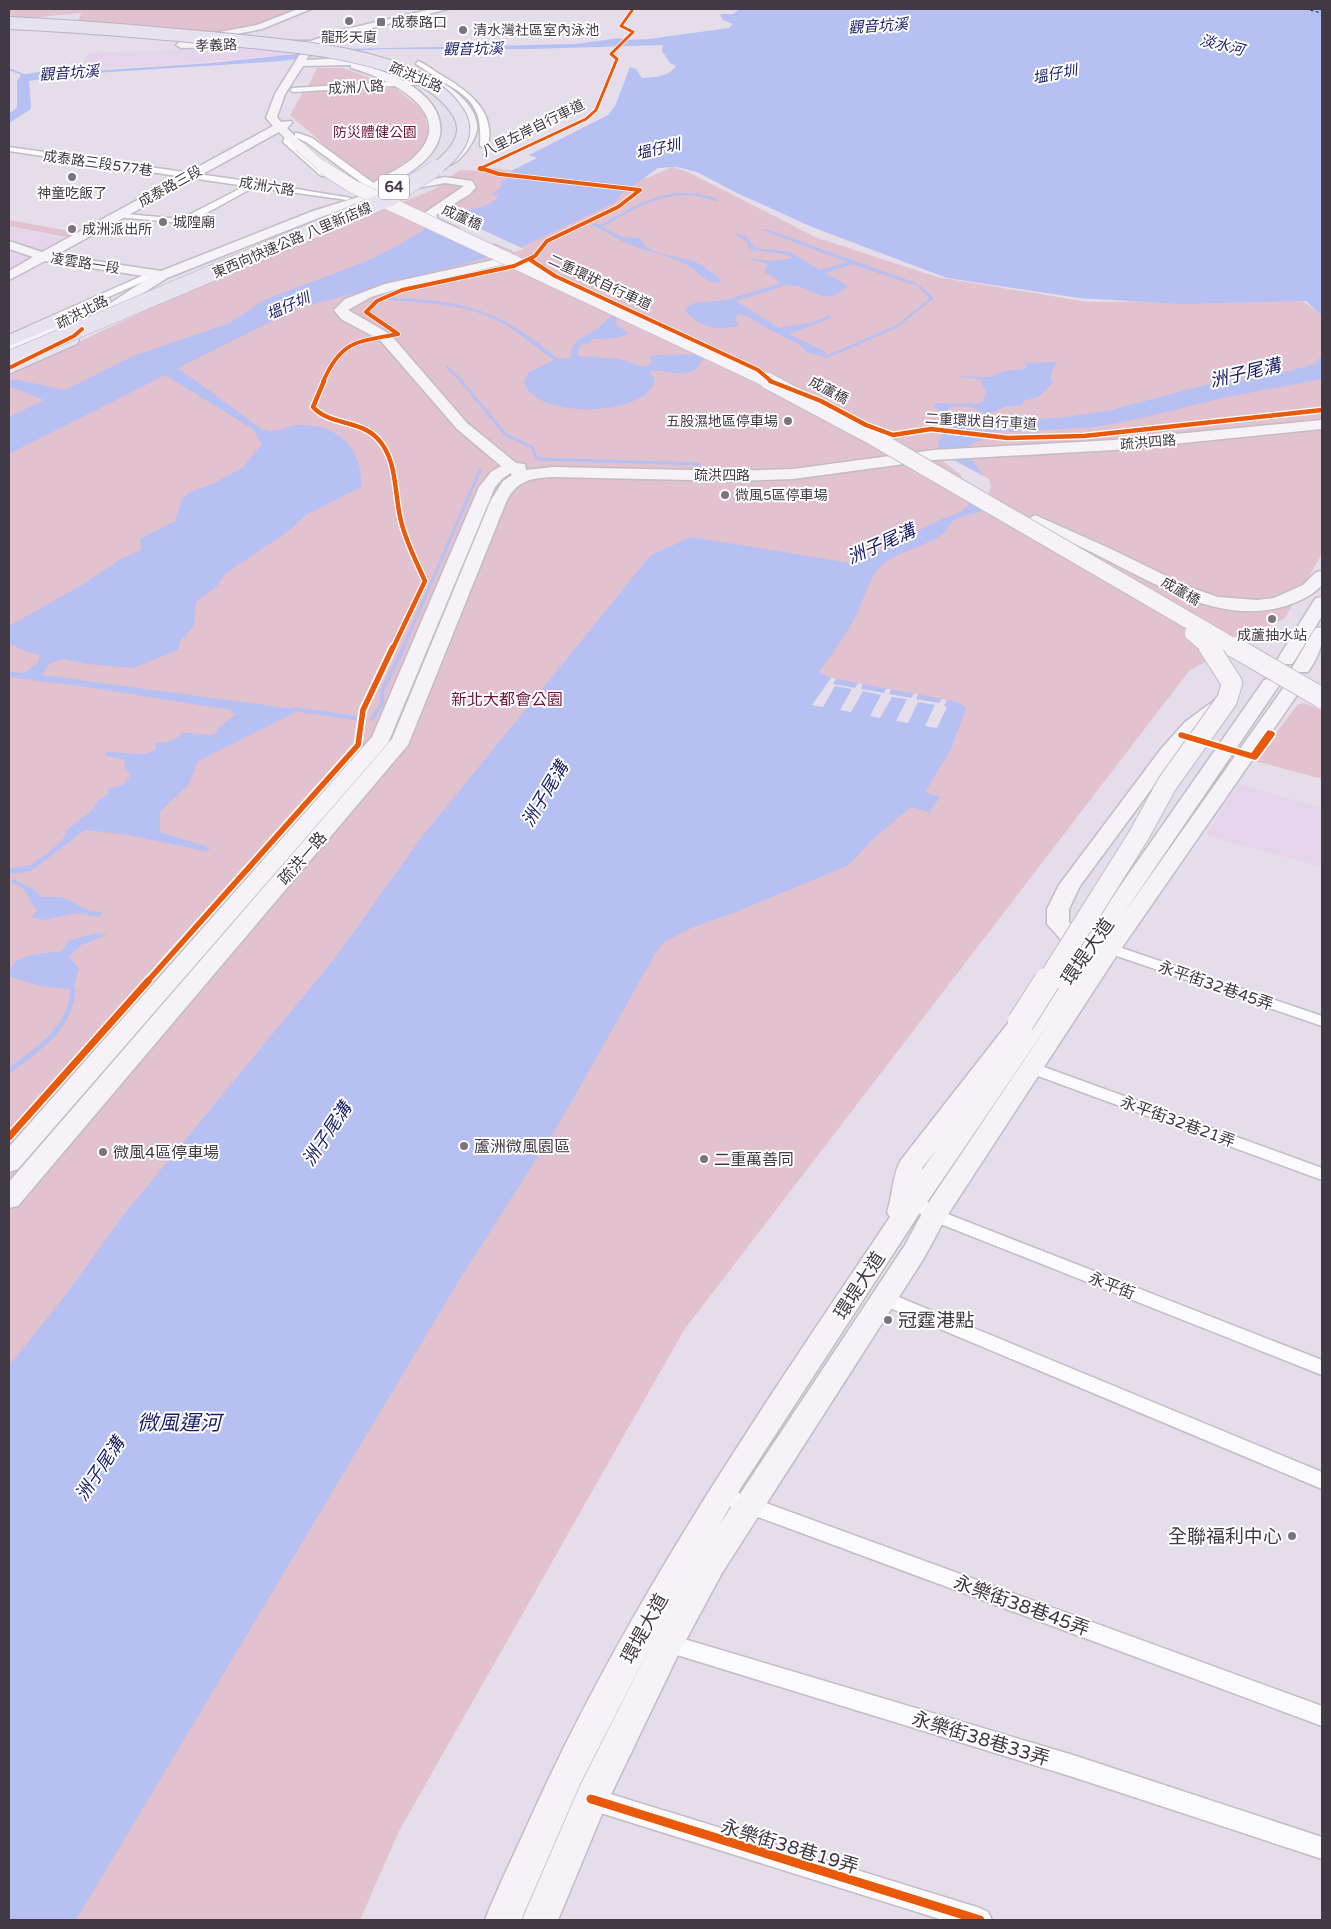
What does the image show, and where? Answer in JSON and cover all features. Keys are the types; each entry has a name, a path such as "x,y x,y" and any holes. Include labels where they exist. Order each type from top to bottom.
{"highway":[{"name":"東西向快速公路 八里新店線","path":"9,24 205,40 336,57 393,75 423,89 441,103 451,122 452,128 443,150 436,158 403,182 379,194 9,352"},
{"name":"東西向快速公路 八里新店線","path":"9,24 151,32 289,46 337,54 382,65 423,80 453,105 464,123 463,136 452,155 428,174 390,198 9,359"},
{"path":"9,340 232,252 273,239"},
{"path":"9,369 250,258"}],"street":[{"name":"孝義路","path":"306,9 258,27 186,41 181,45 317,46"},
{"path":"283,125 282,116 285,103 317,46 345,32 443,9"},
{"path":"317,46 355,32 452,9"},
{"path":"308,62 280,94 259,123 248,144 309,140 366,194"},
{"name":"疏洪北路","path":"9,340 300,213 420,180 459,154 472,133 472,119 465,108 448,90 435,82 387,63 308,62"},
{"name":"疏洪北路","path":"9,346 76,317 157,274 366,194 410,165 424,153 434,137 433,117 418,96 401,84 357,66 308,62"},
{"path":"418,63 431,73 448,81 477,103 485,116 486,129 484,146 445,174 446,178 468,183 468,189 431,211 429,215 433,221 507,255 509,258 503,262 376,291 350,301 341,310 346,316 385,337 462,426 518,471"},
{"name":"成洲八路","path":"293,90 448,81"},
{"path":"280,94 271,118 283,125 329,178 366,194 437,181 458,181"},
{"name":"成泰路三段","path":"9,276 186,176 283,125"},
{"name":"成蘆橋","path":"297,142 325,169 352,186 763,378 873,437 1322,698"},
{"name":"成蘆橋","path":"297,142 359,184 780,379 1035,520 1322,686"},
{"name":"成泰路三段577巷","path":"9,149 186,176"},
{"name":"成洲六路","path":"186,176 366,194"},
{"path":"118,215 182,221 254,184"},
{"name":"凌雲路一段","path":"9,245 45,257 157,274"},
{"name":"疏洪北路","path":"9,363 82,329 157,274"},
{"name":"疏洪四路","path":"971,451 1103,441 1322,420"},
{"name":"疏洪四路","path":"518,471 735,476 783,474 931,452 1124,444 1322,425"},
{"name":"疏洪一路","path":"9,1163 381,739 486,487 494,476 518,471"},
{"name":"疏洪一路","path":"9,1199 401,740 499,500 518,471"},
{"path":"918,1205 910,1166 1020,1022 1139,835 1167,784 1227,700 1232,683 1208,644 1005,513"},
{"path":"1035,520 1185,592 1223,602 1261,604 1281,601 1295,597 1322,576"},
{"name":"環堤大道","path":"1288,675 1322,602"},
{"name":"環堤大道","path":"540,1920 591,1800 668,1643 711,1564 915,1251 918,1205 1100,947 1288,675 1322,632"},
{"path":"1100,947 1072,938 1058,924 1058,909 1070,886 1168,753 1192,726 1227,700"},
{"name":"環堤大道","path":"503,1920 567,1774 639,1634 722,1495 891,1236 1033,1068 1100,947"},
{"name":"永平街32巷45弄","path":"1100,947 1322,1021"},
{"name":"永平街32巷21弄","path":"1033,1068 1322,1174"},
{"name":"永平街","path":"918,1205 1322,1368"},
{"path":"884,1298 1322,1481"},
{"name":"永樂街38巷45弄","path":"722,1495 1322,1716"},
{"name":"永樂街38巷33弄","path":"639,1634 1073,1766 1322,1848"},
{"name":"永樂街38巷19弄","path":"591,1800 980,1920"}],"shaded area":[{"path":"296,46 293,54 78,70 88,53"},
{"path":"9,227 67,239 9,270"},
{"path":"1239,784 1322,808 1322,867 1206,835"}],"green space":[{"path":"9,9 299,9 256,26 205,33 78,22 81,13 9,20"},
{"path":"317,68 343,68 384,83 307,88"},
{"name":"防災體健公園","path":"395,88 424,111 429,135 414,156 373,183 329,149 290,115 303,92"},
{"name":"蘆洲微風園區","path":"672,167 688,172 815,237 937,277 1088,302 1301,300 1322,315 1322,554 1285,618 1189,671 684,1330 399,1831 360,1920 9,1920 9,375 197,286 435,189 460,170 483,171 491,168 528,173 647,178"},
{"path":"9,220 80,233 70,238 9,226"},
{"path":"1304,703 1322,710 1322,779 1255,761 1298,704"}],"water":[{"path":"740,9 1322,9 1322,316 1306,301 1180,304 1079,298 947,278 812,227 733,191 697,172 677,167 658,168 620,195 613,203 518,249 296,309 178,368 262,429 278,431 293,425 299,425 325,428 336,434 353,450 361,473 361,487 306,515 289,531 226,573 216,587 196,602 194,626 180,641 178,650 133,668 88,664 63,659 49,664 42,675 294,709 294,713 198,761 189,784 160,812 160,832 211,848 205,851 123,834 85,830 31,871 9,874 9,869 30,865 48,853 63,839 68,829 90,812 98,801 109,793 108,788 123,785 131,775 124,768 125,760 106,756 105,752 144,754 156,750 155,743 169,742 181,735 180,732 210,735 218,732 218,728 235,715 230,710 87,687 9,677 9,672 23,673 38,663 40,655 9,644 9,626 82,585 121,559 141,550 140,539 175,521 182,500 188,493 215,483 243,467 262,444 253,429 165,375 9,454 9,417 44,400 9,386 9,381 14,379 65,390 133,356 230,323 264,300 367,261 406,241 446,215 492,203 499,196 492,195 502,186 500,183 517,172 511,171 537,158 529,155 608,115 616,104 630,67 636,69 642,78 665,74 676,66 670,63 662,51 663,45 530,49 389,49 351,51 282,61 31,77 26,79 26,87 20,88 22,78 29,75 212,63 340,49 576,44 619,38 628,40 649,39 729,28 733,24 723,20 720,14 733,14"},
{"path":"596,223 622,237 640,238 643,244 655,251 693,261 709,270 722,282 711,282 681,262 624,242 591,224"},
{"path":"766,229 916,283 920,287 852,264 826,273 848,286 831,296 787,285 736,301 779,328 814,322 830,315 831,318 789,334 826,352 826,357 809,353 797,343 745,315 738,314 735,319 739,326 724,328 716,328 696,321 685,309 694,303 726,300 781,283 765,272 768,264 746,258 771,261 793,258 782,254 748,248 747,242 735,234 737,233 745,236 756,248 790,252 820,270 847,262 762,230"},
{"path":"386,298 445,302 475,309 517,328 559,359 571,357 573,346 580,339 615,315 622,316 617,318 616,324 629,334 617,338 592,339 590,343 581,345 578,350 578,356 619,359 643,367 652,364 650,357 657,355 697,354 705,356 694,370 688,373 649,371 655,379 648,392 633,401 613,407 567,408 547,403 531,394 524,381 529,372 554,360 507,326 486,316 458,307 383,300"},
{"path":"1322,355 1322,379 1222,398 1151,416 1096,427 1010,432 990,424 984,414 975,409 965,406 952,406 948,409 949,417 933,406 936,403 977,404 982,402 987,393 981,384 981,380 958,376 990,377 1004,371 1026,369 1026,363 1057,362 1050,378 1053,383 1038,397 1023,401 1022,405 1004,407 991,413 992,419 1020,420 1066,417 1111,410 1205,385 1274,375 1315,364"},
{"name":"微風運河","path":"954,423 967,424 975,430 982,429 989,433 982,440 969,445 967,451 989,485 981,512 950,522 951,524 944,532 936,538 896,556 879,568 871,580 852,623 819,672 831,678 947,700 959,703 966,708 951,749 925,792 940,797 929,812 911,807 871,841 849,865 731,914 691,928 663,943 560,1122 458,1282 76,1920 9,1920 9,1366 67,1293 125,1213 335,958 421,838 651,555 691,537 851,563 875,554 929,525 960,512 970,503 964,473 946,460 937,445 945,430 954,426"},
{"path":"13,879 32,888 42,897 62,897 90,911 102,912 99,917 76,913 44,920 31,917 37,911 23,888 11,882"},
{"path":"97,933 107,935 81,945 69,957 79,969 73,989 40,986 9,976 11,968 21,959 37,954 62,951 68,941"}],"pier":[{"path":"444,212 524,249 498,257 426,224"},
{"path":"937,451 989,479 991,486 986,503 965,491 961,475 944,462"},
{"path":"831,678 836,679 833,684 855,688 858,683 863,684 861,689 884,693 886,689 891,689 889,694 911,698 914,694 918,694 916,699 939,703 942,699 947,700 944,706 947,707 937,728 925,726 935,705 918,702 908,723 896,721 907,699 892,697 880,718 870,716 881,695 863,691 851,712 840,710 852,689 835,686 823,707 812,705"}],"waterway":[{"path":"9,69 29,77"},
{"name":"觀音坑溪","path":"9,119 24,109 23,81 25,78 51,74"},
{"path":"601,226 642,204 670,195 700,195 716,200"},
{"path":"826,357 896,327 932,298 920,287"},
{"path":"447,367 463,382"},
{"path":"461,381 506,435 532,447 537,459 700,464"},
{"name":"洲子尾溝","path":"980,432 1010,429"},
{"path":"403,648 480,470"},
{"path":"372,719 382,703 382,691 404,647"},
{"path":"294,709 355,718"},
{"path":"9,1071 31,1055 60,1027 71,1003 73,989"}],"ferry route":[{"path":"1305,9 1322,13"}],"cycle path":[{"name":"八里左岸自行車道","path":"633,9 621,26 633,32 611,54 617,59 596,110 586,119 479,169 499,174 640,190"},
{"path":"9,1137 358,745 363,710 425,581 404,531 399,513 392,467 384,447 368,430 319,414 313,407 329,369 341,351 360,342 398,334 366,312 372,304 392,293 514,266 535,256 547,241 618,207 640,190"},
{"name":"二重環狀自行車道","path":"529,259 555,276 758,370 774,384 821,401 866,425 893,435 931,429 1008,438 1084,436 1322,410"},
{"path":"9,368 74,336 82,329"},
{"path":"1181,735 1255,757 1272,734 1269,733 1254,754"},
{"path":"591,1799 980,1920"}],"place":[{"name":"龍形天廈","path":"349,21"},
{"name":"成泰路口","path":"381,22"},
{"name":"清水灣社區室內泳池","path":"463,30"},
{"name":"神童吃飯了","path":"72,177"},
{"name":"城隍廟","path":"163,222"},
{"name":"成洲派出所","path":"72,229"},
{"name":"五股濕地區停車場","path":"788,421"},
{"name":"微風5區停車場","path":"725,495"},
{"name":"成蘆抽水站","path":"1272,619"},
{"name":"蘆洲微風園區","path":"464,1146"},
{"name":"微風4區停車場","path":"103,1152"},
{"name":"二重萬善同","path":"704,1159"},
{"name":"冠霆港點","path":"888,1320"},
{"name":"全聯福利中心","path":"1292,1536"}],"water label":[{"name":"淡水河","path":"1222,45"},
{"name":"塭仔圳","path":"1055,74"},
{"name":"塭仔圳","path":"658,149"},
{"name":"塭仔圳","path":"288,306"}],"park label":[{"name":"新北大都會公園","path":"507,699"}]}
